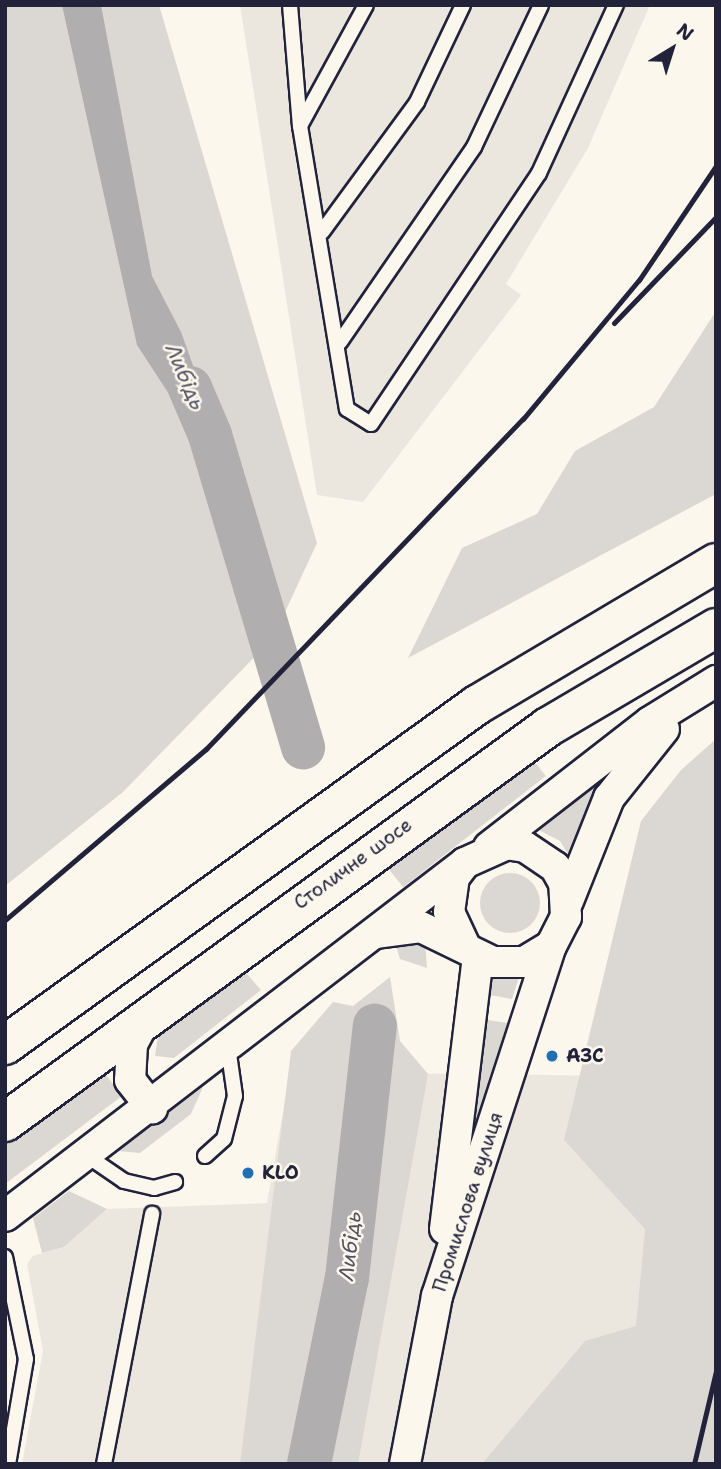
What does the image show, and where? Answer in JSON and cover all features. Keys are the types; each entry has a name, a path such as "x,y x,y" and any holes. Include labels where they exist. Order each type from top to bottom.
{"highway":[{"path":"5,1045 477,705 716,563"},
{"name":"Столичне шосе","path":"5,1122 149,1014 548,727 716,628"}],"street":[{"path":"5,1216 89,1157 371,934 706,687"},
{"path":"371,934 421,927 471,950 516,963 551,946 609,798 706,687"},
{"path":"437,1296 471,950 449,912 452,886 477,855 516,846 541,855 559,875 568,901"},
{"name":"Промислова вулиця","path":"405,1464 437,1296 551,946"},
{"path":"149,1014 132,1044 130,1070 152,1108"}],"lane":[{"path":"300,127 366,5"},
{"path":"322,232 417,102 463,5"},
{"path":"340,342 474,147 541,5"},
{"path":"287,8 300,127 322,232 340,342 346,409 371,424 539,173 616,5"},
{"path":"205,1156 224,1139 235,1096 228,1047"},
{"path":"89,1157 124,1181 154,1188 175,1182"},
{"path":"104,1464 152,1214"},
{"path":"5,1257 26,1359 8,1464"}],"shaded area":[{"path":"5,5 159,5 317,543 273,638 123,792 5,886"},
{"path":"240,5 650,5 588,148 506,284 521,295 363,502 317,495"},
{"path":"716,311 716,494 408,658 462,548 537,514 575,451 654,407"},
{"path":"644,736 606,781 568,854 560,841 533,827"},
{"path":"716,739 716,1464 482,1464 585,1341 636,1326 645,1229 564,1140 641,821 681,770"},
{"path":"531,757 546,776 403,887 388,868"},
{"path":"504,873 516,873 535,886 540,903 538,915 527,928 516,933 504,933 485,920 480,909 480,897 493,878"},
{"path":"394,939 425,940 427,968 400,959"},
{"path":"242,968 261,990 174,1058 155,1056 158,1036"},
{"path":"492,973 519,977 512,999 490,995"},
{"path":"390,977 400,1041 428,1074 358,1464 240,1464 291,1051 333,1002 353,1006"},
{"path":"487,1020 508,1023 465,1168"},
{"path":"104,1072 122,1096 5,1184 5,1146"},
{"path":"290,1072 710,1077 716,1464 22,1464 43,1351 27,1264 33,1256 64,1247 107,1209 267,1203"},
{"path":"203,1087 191,1114 140,1153 118,1151"},
{"path":"69,1191 107,1209 64,1247 42,1253 33,1218"}],"water":[{"path":"62,5 101,5 152,276 181,332 221,443 201,443 137,345"}],"waterway":[{"name":"Либідь","path":"190,388 210,435 303,747"},
{"name":"Либідь","path":"309,1464 347,1278 375,1026"}],"railway":[{"path":"5,920 206,749 523,419 639,280 716,166"},
{"path":"614,323 716,217"},
{"path":"694,1464 716,1371"}],"place":[{"name":"АЗС","path":"552,1056"},
{"name":"KLO","path":"248,1173"}]}
